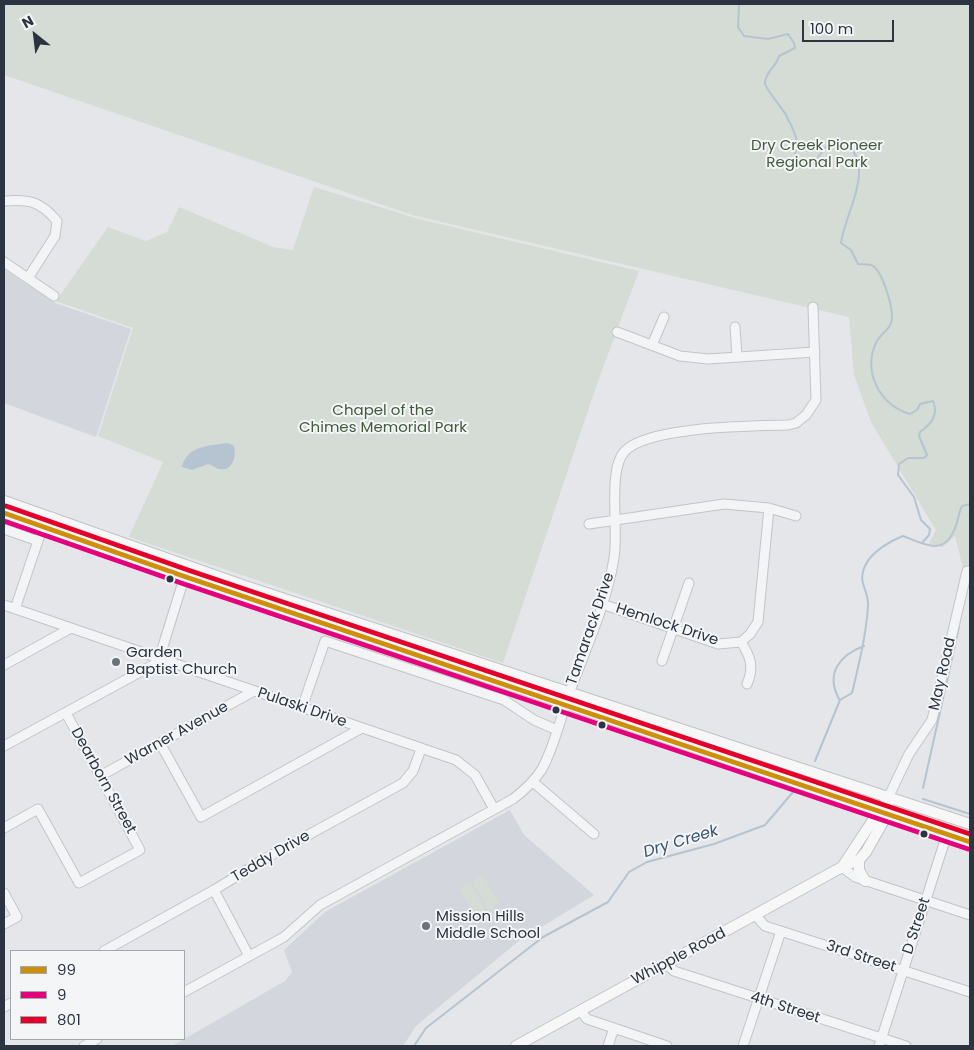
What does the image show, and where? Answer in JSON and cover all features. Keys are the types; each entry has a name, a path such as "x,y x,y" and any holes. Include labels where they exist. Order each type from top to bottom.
{"main road":[{"path":"4,501 970,842"},
{"path":"4,513 186,577 568,699 889,796 970,824"},
{"name":"Whipple Road","path":"516,1046 756,916 842,867 859,860 866,852 889,796"},
{"name":"Whipple Road","path":"842,867 884,812"},
{"path":"859,860 860,870 865,881"}],"street":[{"path":"4,201 27,199 49,212 57,221 55,236 28,278"},
{"path":"4,262 54,296"},
{"name":"Tamarack Drive","path":"185,991 284,937 320,905 513,799 534,782 548,758 602,604 614,559 617,522 615,473 618,460 625,451 636,443 650,439 710,427 796,423 806,415 816,400 813,307"},
{"path":"652,345 664,317"},
{"path":"735,327 737,356"},
{"path":"617,332 680,356 708,359 815,352"},
{"path":"588,524 617,522 724,504 769,508 796,516"},
{"name":"Hemlock Drive","path":"602,604 718,644 741,642 750,634 758,622 769,508"},
{"path":"15,609 43,526 52,517"},
{"path":"4,529 38,541"},
{"path":"4,746 153,665 159,659 186,577 186,566"},
{"name":"May Road","path":"889,796 909,754 932,720 966,571"},
{"path":"662,661 689,583"},
{"name":"Pulaski Drive","path":"4,605 360,729 456,760 474,775 494,809"},
{"path":"4,665 72,628"},
{"path":"302,708 325,641 504,700 534,720 557,730"},
{"path":"741,642 748,653 752,666 747,684"},
{"name":"Warner Avenue","path":"100,776 254,691"},
{"name":"Dearborn Street","path":"4,828 38,809 79,883 140,850 66,713"},
{"path":"160,743 201,817 360,729"},
{"name":"Teddy Drive","path":"106,950 214,890 268,857 403,783 414,771 421,749"},
{"path":"534,782 594,834"},
{"name":"D Street","path":"880,1042 948,834"},
{"path":"842,867 855,877 865,881 970,915"},
{"path":"214,890 250,956"},
{"path":"4,893 17,917 4,924"},
{"name":"3rd Street","path":"756,916 765,926 970,992"},
{"path":"743,1046 781,931"},
{"name":"4th Street","path":"666,964 674,970 880,1042 906,1046"},
{"path":"581,1011 587,1020 667,1046"},
{"path":"608,1046 614,1028"},
{"path":"84,1046 95,1040"}],"shaded area":[{"path":"4,269 55,303 131,329 96,437 4,403"},
{"name":"Mission Hills Middle School","path":"510,810 524,835 594,895 520,940 416,1026 403,1046 172,1046 285,981 292,972 284,950 325,912"}],"green space":[{"name":"Dry Creek Pioneer Regional Park","path":"4,4 970,4 970,574 964,572 955,536 943,547 929,544 936,530 871,422 854,375 849,317 412,215 4,75"},
{"name":"Chapel of the Chimes Memorial Park","path":"314,187 419,219 639,271 597,384 503,663 129,537 163,462 98,436 133,328 56,301 108,227 146,241 167,232 179,207 273,247 293,250"},
{"path":"483,875 499,903 488,910 472,881"},
{"path":"470,882 486,911 475,917 459,889"}],"water":[{"path":"227,443 233,445 235,453 233,462 228,468 219,469 208,464 192,470 182,467 188,455 193,451 205,446"}],"waterway":[{"name":"Dry Creek","path":"739,4 738,27 744,36 768,39 788,34 794,43 795,48 779,56 765,83 786,115 795,133 797,140 795,158 797,166 801,168 812,165 828,144 837,139 850,148 857,159 859,172 857,186 841,243 851,250 858,264 868,264 877,270 890,302 892,317 890,325 877,341 873,352 872,375 882,395 899,410 910,414 917,410 920,404 933,401 935,406 933,419 920,432 919,436 927,455 924,458 908,458 899,464 898,475 914,497 921,520 930,529 929,535 922,543"},
{"name":"Dry Creek","path":"815,761 840,700 852,693 867,617 868,600 862,577 868,561 881,548 903,536 926,545 933,546 945,543 955,528 962,506 970,504"},
{"path":"923,788 959,627"},
{"name":"Dry Creek","path":"839,699 834,681 834,673 837,666 848,654 864,646"},
{"name":"Dry Creek","path":"414,1046 426,1028 543,937 608,902 629,872 647,862 714,844 765,825 793,792"},
{"path":"923,799 970,814"}],"transit line":[{"name":"801","path":"6,506 188,570 970,834"},
{"name":"99","path":"4,513 186,577 970,842"},
{"name":"9","path":"4,521 184,584 968,849"}],"place":[{"name":"Garden Baptist Church","path":"116,662"},
{"name":"Mission Hills Middle School","path":"426,926"}]}
